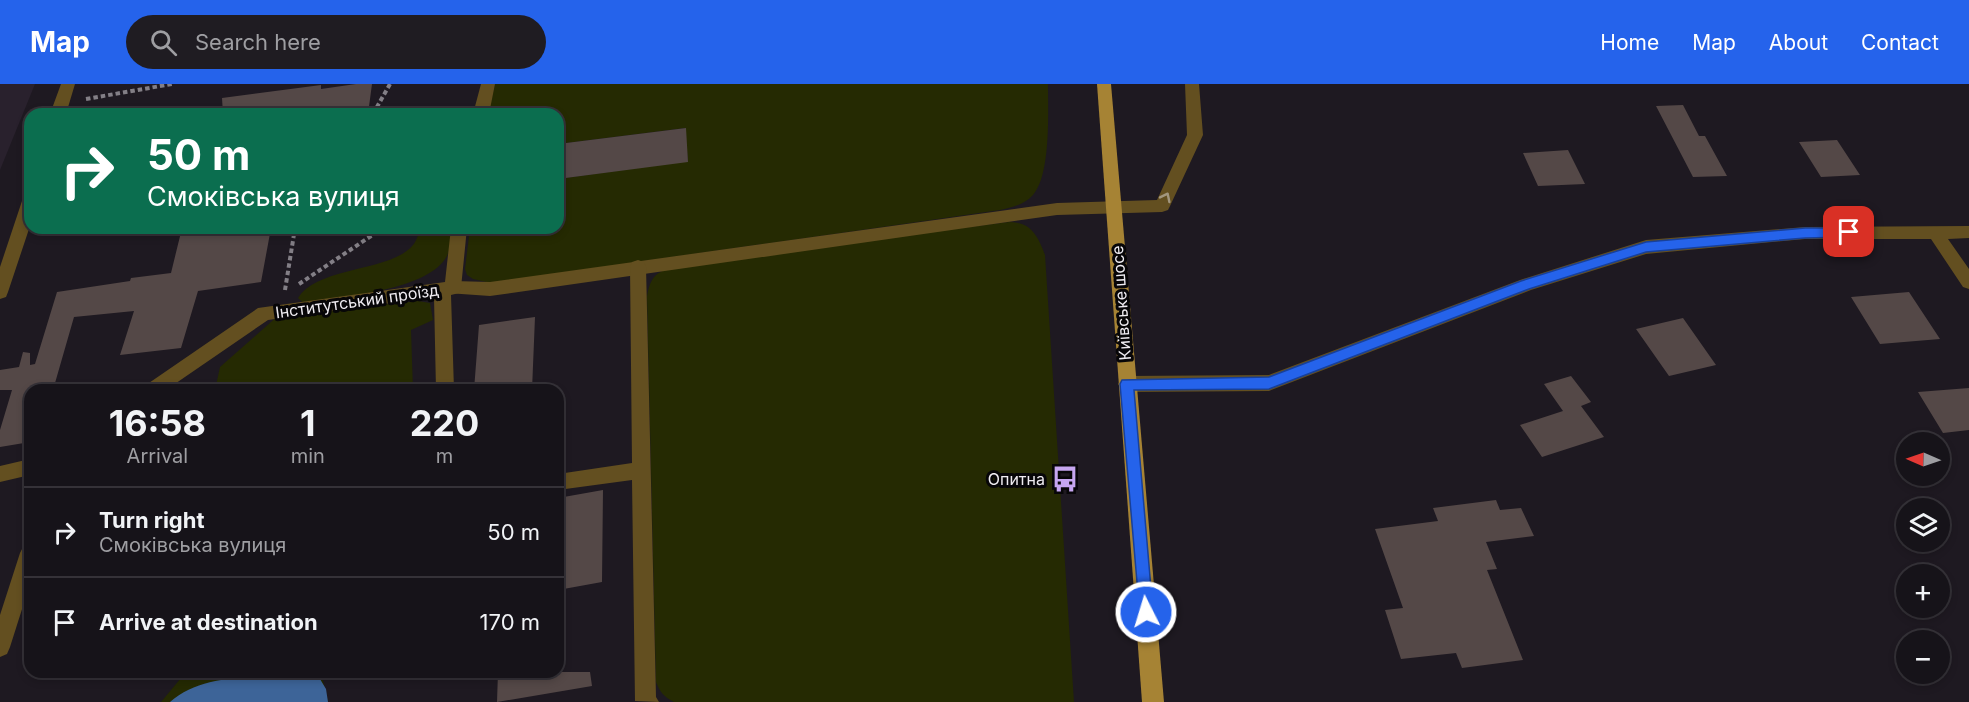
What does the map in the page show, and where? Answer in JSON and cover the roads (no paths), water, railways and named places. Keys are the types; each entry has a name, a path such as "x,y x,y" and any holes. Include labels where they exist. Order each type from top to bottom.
{"main road":[{"name":"Київське шосе","path":"1104,84 1153,702"}],"street":[{"path":"60,108 68,84"},
{"path":"482,108 488,84"},
{"path":"445,384 448,289 490,289 1057,209 1162,206 1195,135 1192,84"},
{"path":"0,292 24,219"},
{"path":"1935,232 1969,282"},
{"path":"1127,384 1269,383 1526,285 1646,247 1805,233 1969,232"},
{"name":"Інститутський проїзд","path":"161,384 264,313 448,289 458,234"},
{"path":"639,267 646,701 648,702"},
{"path":"0,474 24,468"},
{"path":"564,481 642,470"},
{"path":"0,646 24,572"}],"water":[{"path":"234,678 316,678 320,679 326,689 328,702 170,702 184,692 216,681"}],"place":[{"name":"Опитна","path":"1065,479"}]}
